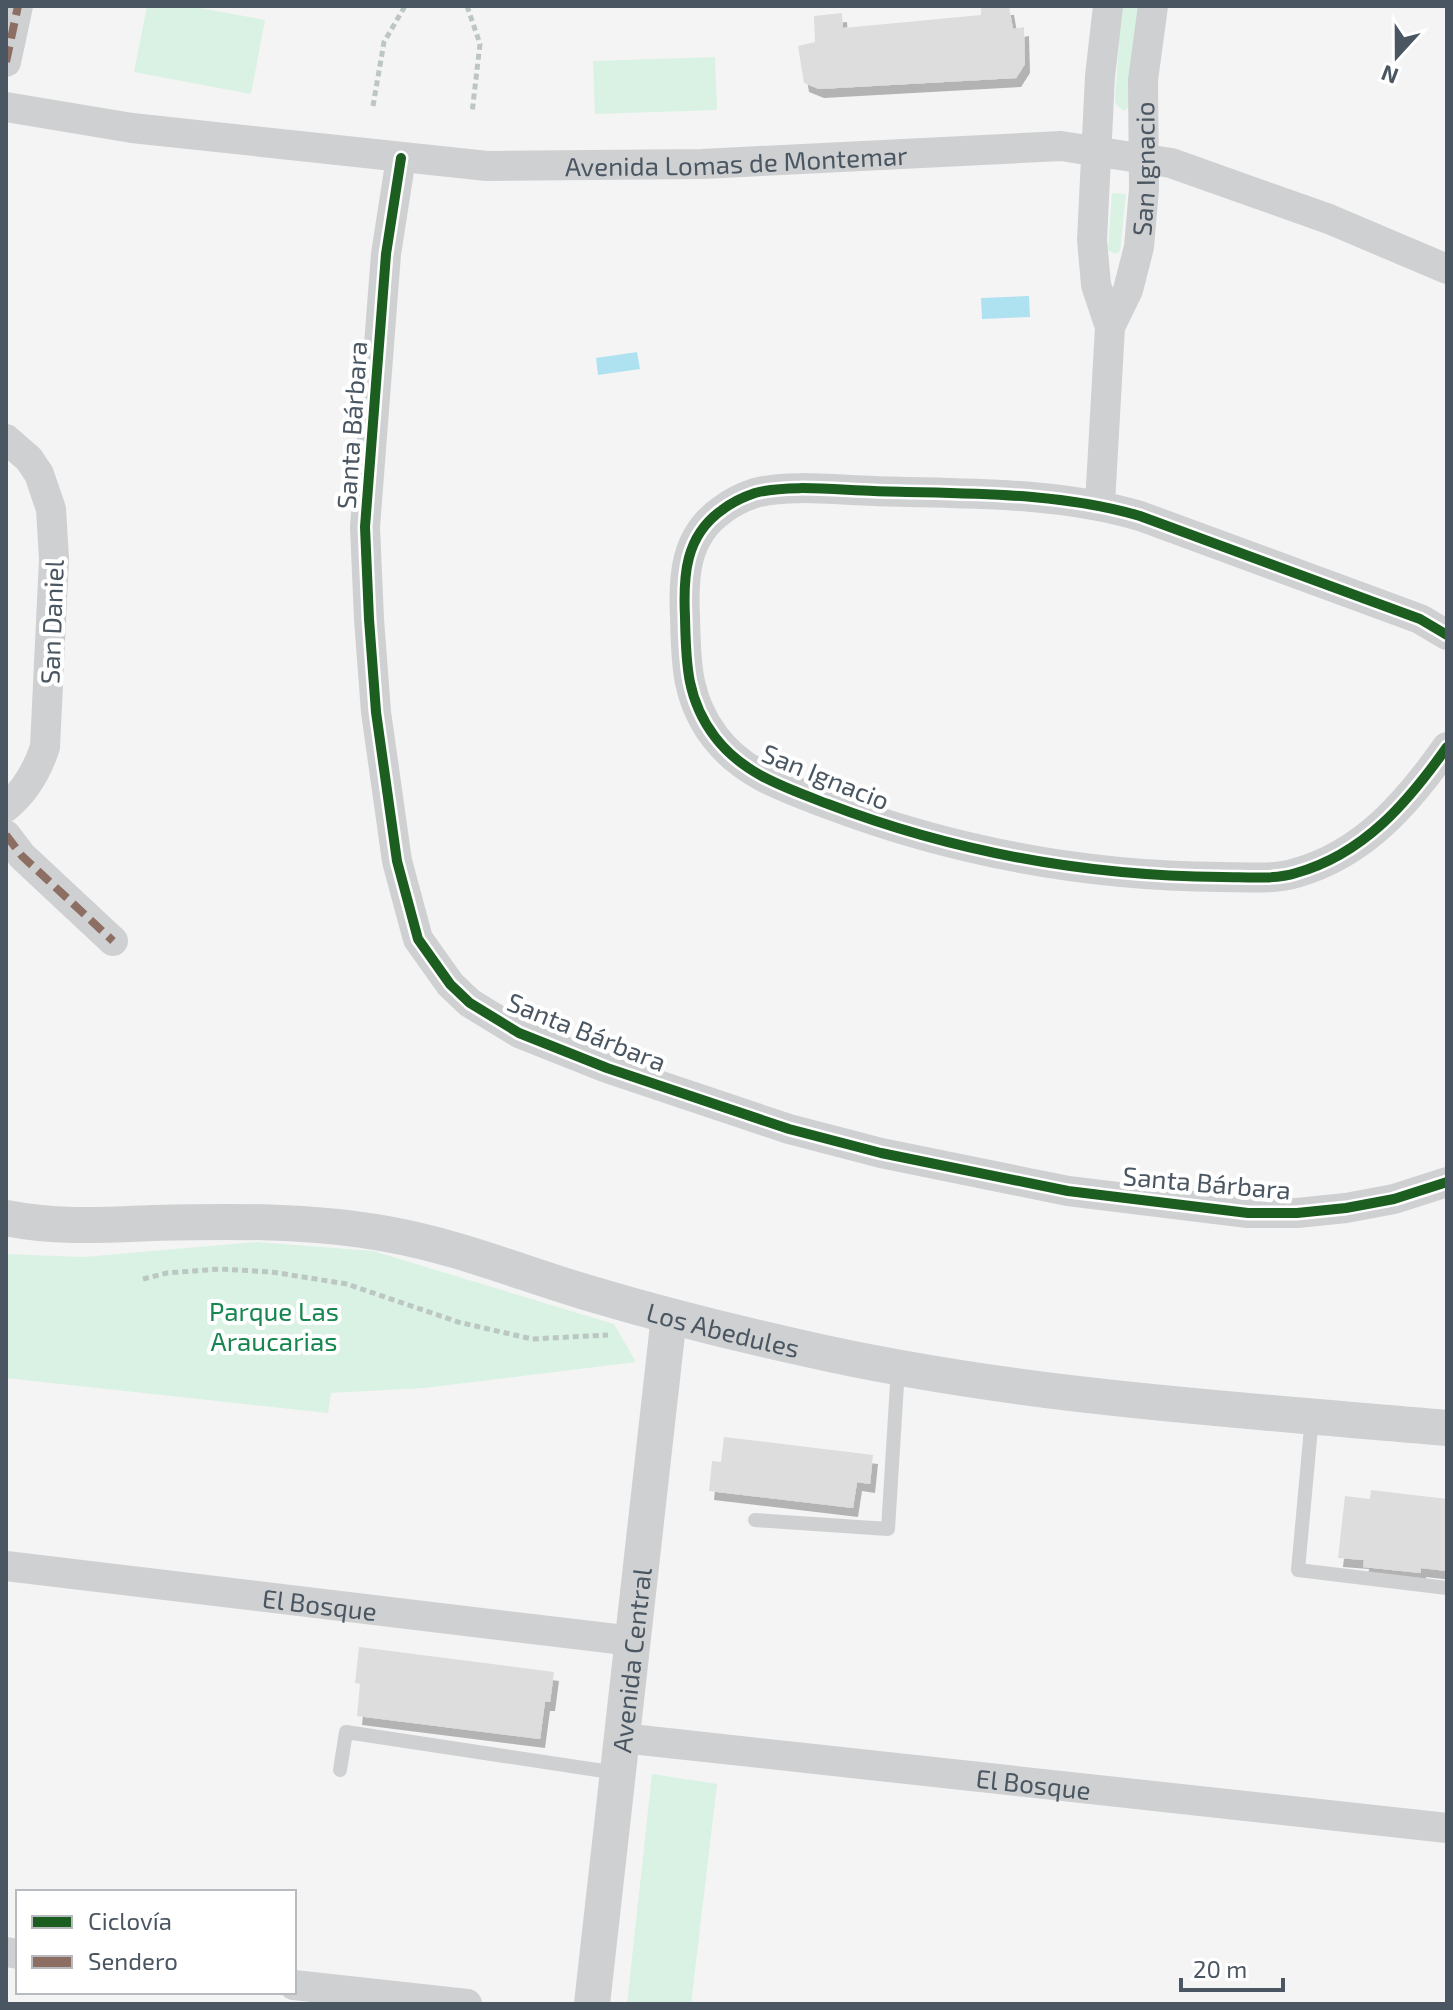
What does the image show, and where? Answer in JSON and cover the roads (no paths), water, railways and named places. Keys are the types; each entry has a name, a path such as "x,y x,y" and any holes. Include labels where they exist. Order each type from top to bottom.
{"street":[{"path":"6,62 18,6"},
{"name":"San Ignacio","path":"1100,504 1110,327 1096,285 1092,240 1101,60 1108,6"},
{"name":"San Ignacio","path":"1110,327 1128,290 1139,247 1144,159 1143,80 1153,6"},
{"name":"Avenida Lomas de Montemar","path":"6,107 132,128 487,166 702,164 1061,146 1171,163 1329,219 1447,269"},
{"name":"Santa Bárbara","path":"401,158 386,254 366,511 369,619 376,712 397,861 418,939 450,984 470,1003 519,1033 607,1068 789,1129 881,1153 1068,1191 1248,1213 1297,1213 1382,1201 1447,1182"},
{"name":"San Daniel","path":"6,439 29,459 47,491 54,559 45,747 38,768 26,788 6,807"},
{"name":"San Ignacio","path":"1447,635 1420,619 1100,504 1033,498 837,490 756,493 718,512 703,528 685,566 685,661 690,687 713,735 731,755 752,772 854,814 906,831 1013,858 1180,877 1292,875 1343,853 1390,819 1447,747"},
{"path":"6,835 22,856 113,941"},
{"name":"Los Abedules","path":"6,1218 62,1225 304,1222 389,1234 474,1256 669,1316 800,1348 956,1379 1447,1428"},
{"name":"Avenida Central","path":"592,2004 669,1316"},
{"name":"El Bosque","path":"6,1566 633,1641"},
{"name":"El Bosque","path":"622,1738 1447,1828"},
{"path":"296,1985 467,2004"}],"lane":[{"path":"755,1520 888,1529 898,1367"},
{"path":"1312,1416 1298,1570 1447,1588"},
{"path":"340,1770 346,1732 618,1773"}],"water":[{"path":"1029,296 1030,317 982,319 981,298"},
{"path":"637,352 640,369 598,375 596,358"}],"park label":[{"name":"Parque Las Araucarias","path":"274,1325"}]}
